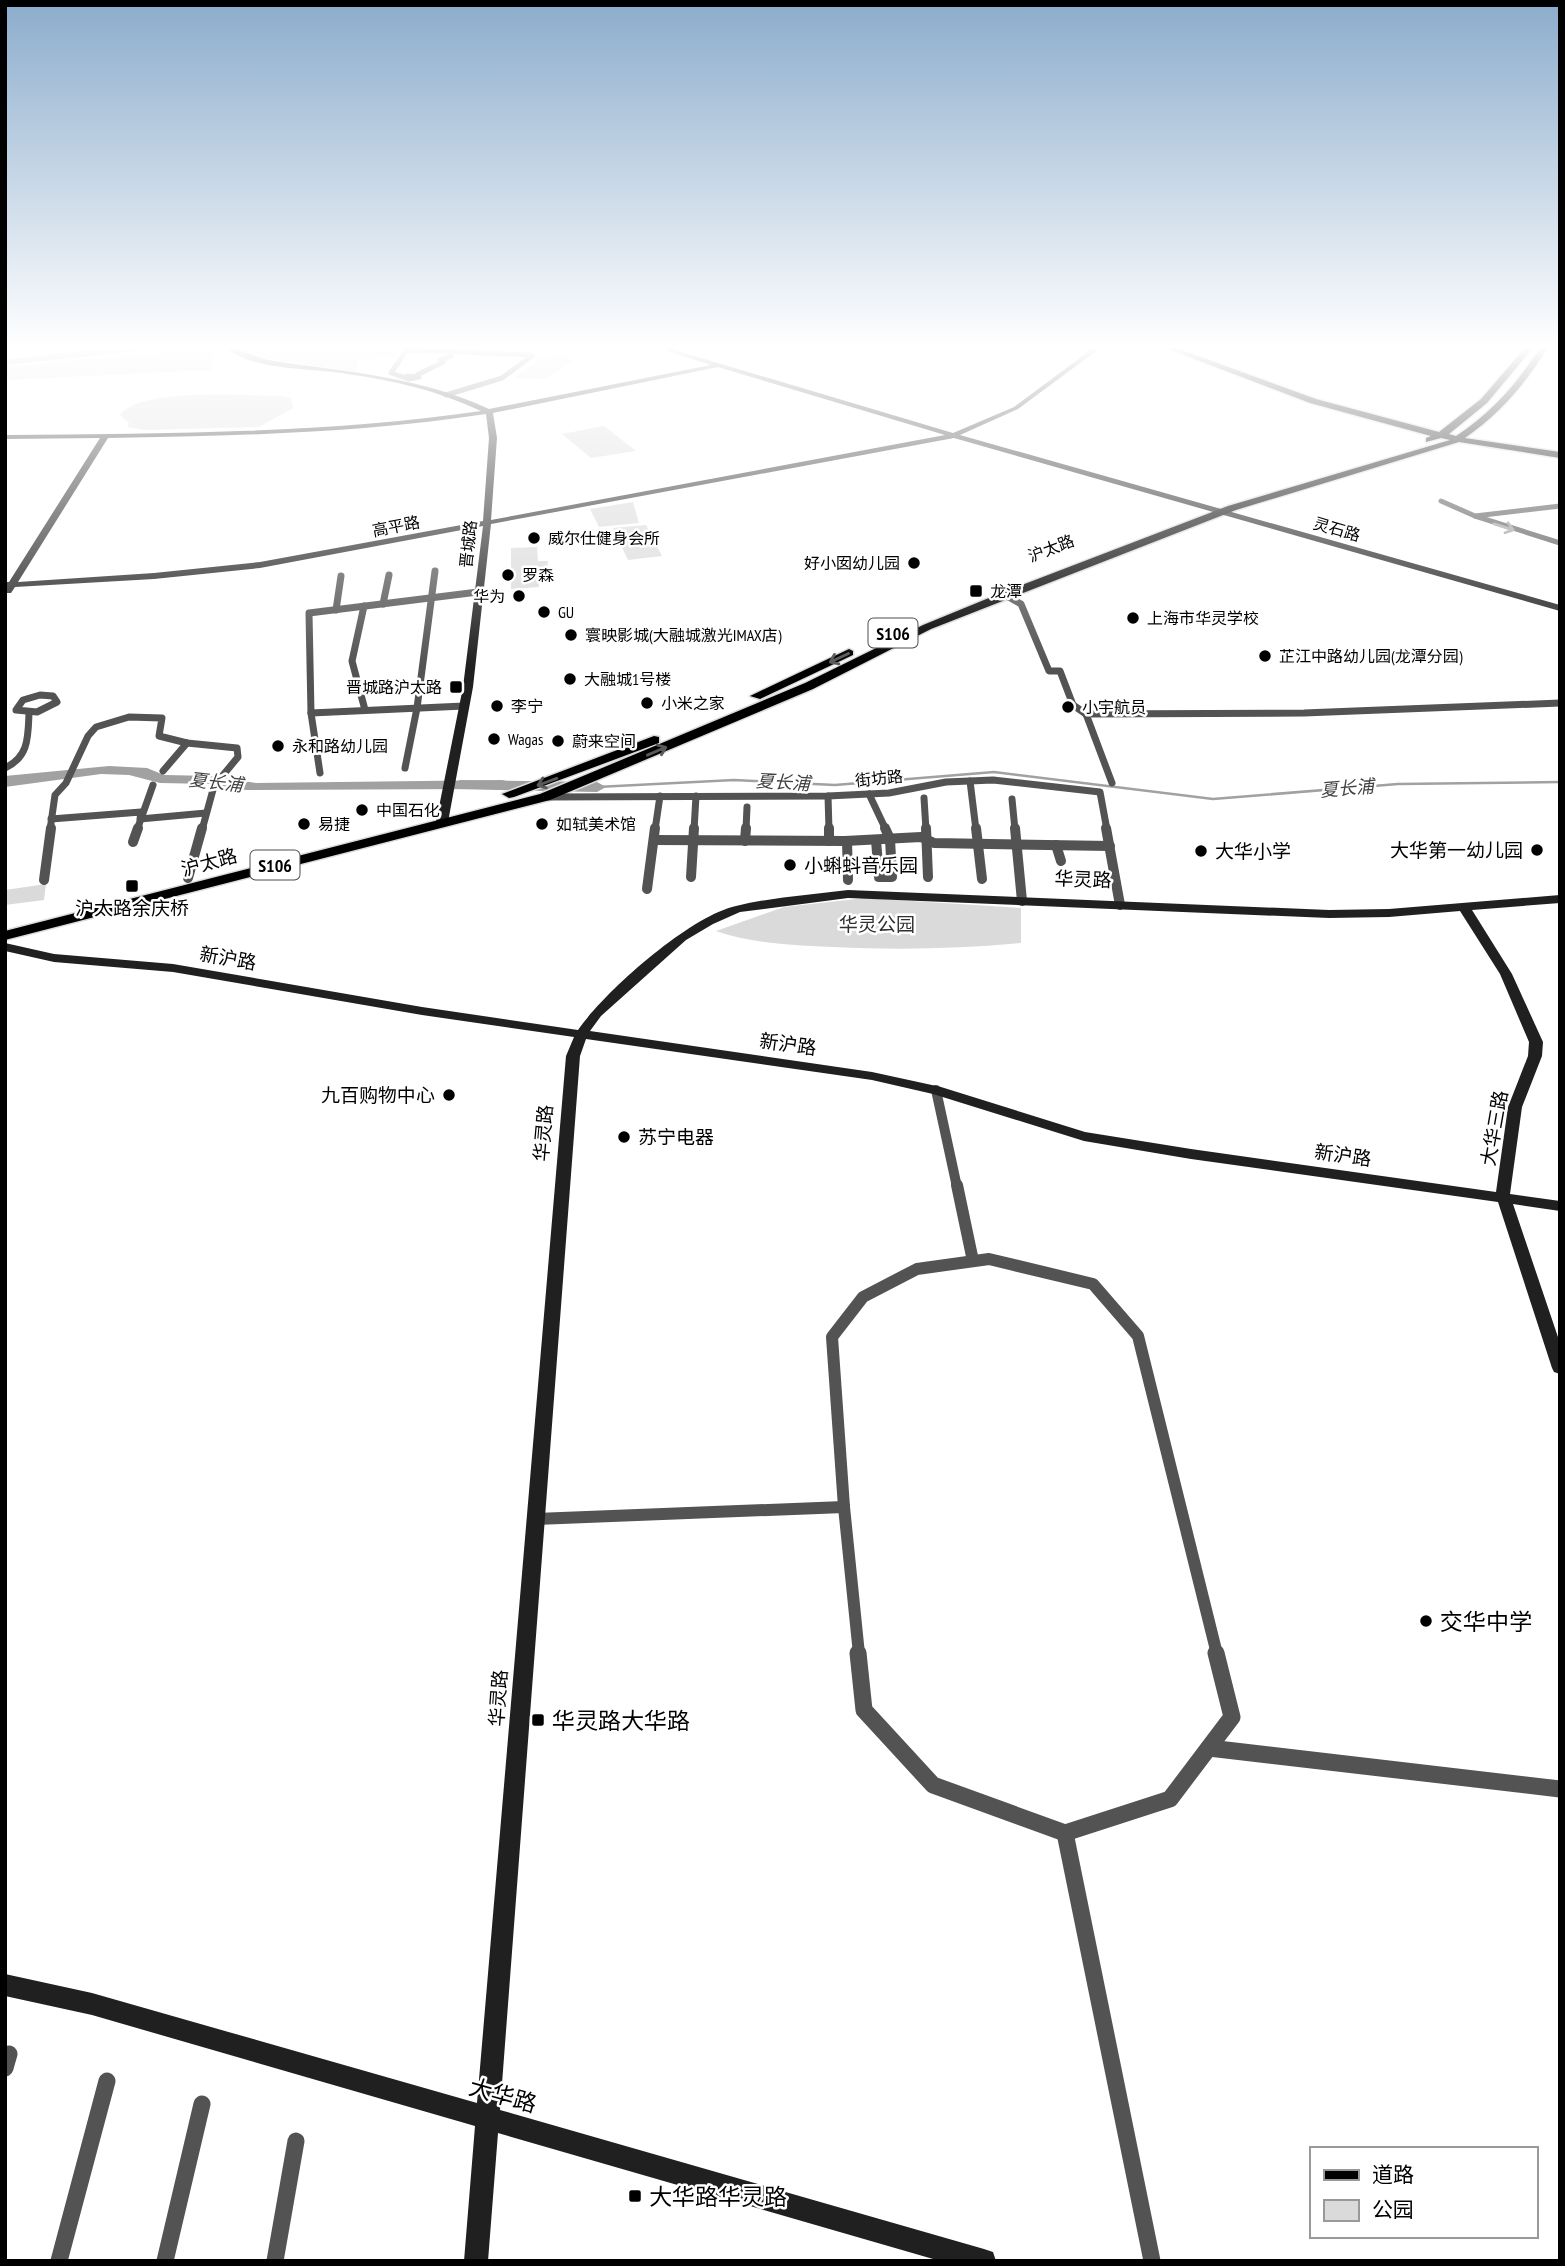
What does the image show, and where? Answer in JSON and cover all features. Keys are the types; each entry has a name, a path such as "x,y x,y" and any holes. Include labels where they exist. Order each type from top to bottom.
{"main road":[{"name":"沪太路","path":"5,936 444,817 524,790 701,721 984,593 1221,506 1380,455"},
{"name":"沪太路","path":"5,924 444,817 545,797 808,686 927,627 1221,506 1399,455"}],"street":[{"path":"5,595 8,585 93,455"},
{"name":"晋城路","path":"444,817 464,706 493,455"},
{"name":"高平路","path":"8,585 155,576 260,565 852,455"},
{"name":"灵石路","path":"1025,455 1221,506 1560,608"},
{"name":"灵石路","path":"1044,455 1560,601"},
{"path":"1441,501 1475,516 1560,543"},
{"path":"1475,516 1560,506"},
{"path":"405,768 417,708 435,571"},
{"path":"383,604 388,575"},
{"path":"336,610 341,576"},
{"path":"320,773 311,713 309,613 478,592"},
{"path":"1005,595 1021,604 1049,671 1060,671 1073,705 1086,714 1112,783"},
{"path":"364,606 352,661 365,710"},
{"path":"5,703 20,703 40,695 57,698 52,706 29,713 16,710 20,703"},
{"path":"1086,714 1279,711 1304,713 1560,703"},
{"path":"311,713 464,706"},
{"path":"5,768 21,760 24,754 31,736 29,713"},
{"path":"44,880 55,795 70,779 90,731 108,718 153,715 162,718 159,736 187,743 237,748 238,757 219,776 214,786 188,878"},
{"path":"163,771 187,743"},
{"name":"街坊路","path":"545,797 791,794 828,796 993,780 1100,792 1120,905"},
{"path":"970,781 982,879"},
{"path":"134,842 153,785"},
{"path":"628,795 761,789 791,794"},
{"path":"869,794 890,839 892,877 879,877 876,840"},
{"path":"648,889 660,796"},
{"path":"691,877 696,796"},
{"path":"828,796 829,841"},
{"path":"924,798 928,877"},
{"path":"1012,799 1022,901"},
{"path":"745,841 747,807"},
{"path":"51,819 206,813"},
{"path":"654,840 926,839 934,843 1110,846"},
{"path":"847,841 848,880"},
{"path":"1056,845 1060,860"},
{"name":"华灵路","path":"476,2261 573,1056 582,1033 596,1013 682,937 709,921 737,909 849,894 1329,914 1560,899"},
{"name":"大华三路","path":"1464,907 1506,974 1536,1042 1535,1056 1515,1107 1503,1195 1560,1368"},
{"name":"新沪路","path":"5,947 54,958 173,968 414,1010 872,1076 936,1090 1084,1136 1191,1154 1503,1195 1560,1206"},
{"path":"936,1090 973,1261"},
{"path":"989,1259 1093,1284 1138,1336 1232,1717 1170,1799 1065,1833 933,1785 864,1710 844,1507 832,1337 863,1297 917,1269 989,1259"},
{"path":"536,1519 844,1507"},
{"path":"1209,1748 1560,1789"},
{"path":"1065,1833 1152,2261"},
{"name":"大华路","path":"5,1985 92,2004 984,2261"},
{"path":"59,2261 107,2081"},
{"path":"165,2261 202,2104"},
{"path":"275,2261 296,2141"}],"green space":[{"path":"587,455 612,455 591,458"},
{"path":"633,502 639,523 599,527 590,509"},
{"path":"646,525 662,556 628,560 613,528"},
{"path":"537,547 538,561 548,561 547,569 538,570 539,587 511,589 511,548"},
{"path":"46,884 44,900 5,905 5,890"},
{"name":"华灵公园","path":"865,898 1021,908 1021,943 950,948 857,948 774,943 744,939 716,931 784,907"}],"water":[{"path":"109,766 147,768 164,775 213,776 256,783 506,780 473,789 246,790 211,784 160,783 129,775 101,774 5,787 5,776"}],"waterway":[{"name":"夏长浦","path":"597,787 734,780 835,785 994,772 1213,799 1398,784 1560,782"},
{"name":"夏长浦","path":"460,785 597,787"}],"place":[{"name":"威尔仕健身会所","path":"534,538"},
{"name":"好小囡幼儿园","path":"914,563"},
{"name":"罗森","path":"508,575"},
{"name":"龙潭","path":"976,591"},
{"name":"华为","path":"519,596"},
{"name":"GU","path":"544,612"},
{"name":"上海市华灵学校","path":"1133,618"},
{"name":"寰映影城(大融城激光IMAX店)","path":"571,635"},
{"name":"芷江中路幼儿园(龙潭分园)","path":"1265,656"},
{"name":"大融城1号楼","path":"570,679"},
{"name":"晋城路沪太路","path":"456,687"},
{"name":"小米之家","path":"647,703"},
{"name":"李宁","path":"497,706"},
{"name":"小宇航员","path":"1068,707"},
{"name":"Wagas","path":"494,739"},
{"name":"蔚来空间","path":"558,741"},
{"name":"永和路幼儿园","path":"278,746"},
{"name":"中国石化","path":"362,810"},
{"name":"易捷","path":"304,824"},
{"name":"如轼美术馆","path":"542,824"},
{"name":"大华第一幼儿园","path":"1537,850"},
{"name":"大华小学","path":"1201,851"},
{"name":"小蝌蚪音乐园","path":"790,865"},
{"name":"沪太路余庆桥","path":"132,886"},
{"name":"九百购物中心","path":"449,1095"},
{"name":"苏宁电器","path":"624,1137"},
{"name":"交华中学","path":"1426,1621"},
{"name":"华灵路大华路","path":"538,1720"},
{"name":"大华路华灵路","path":"635,2196"}]}
